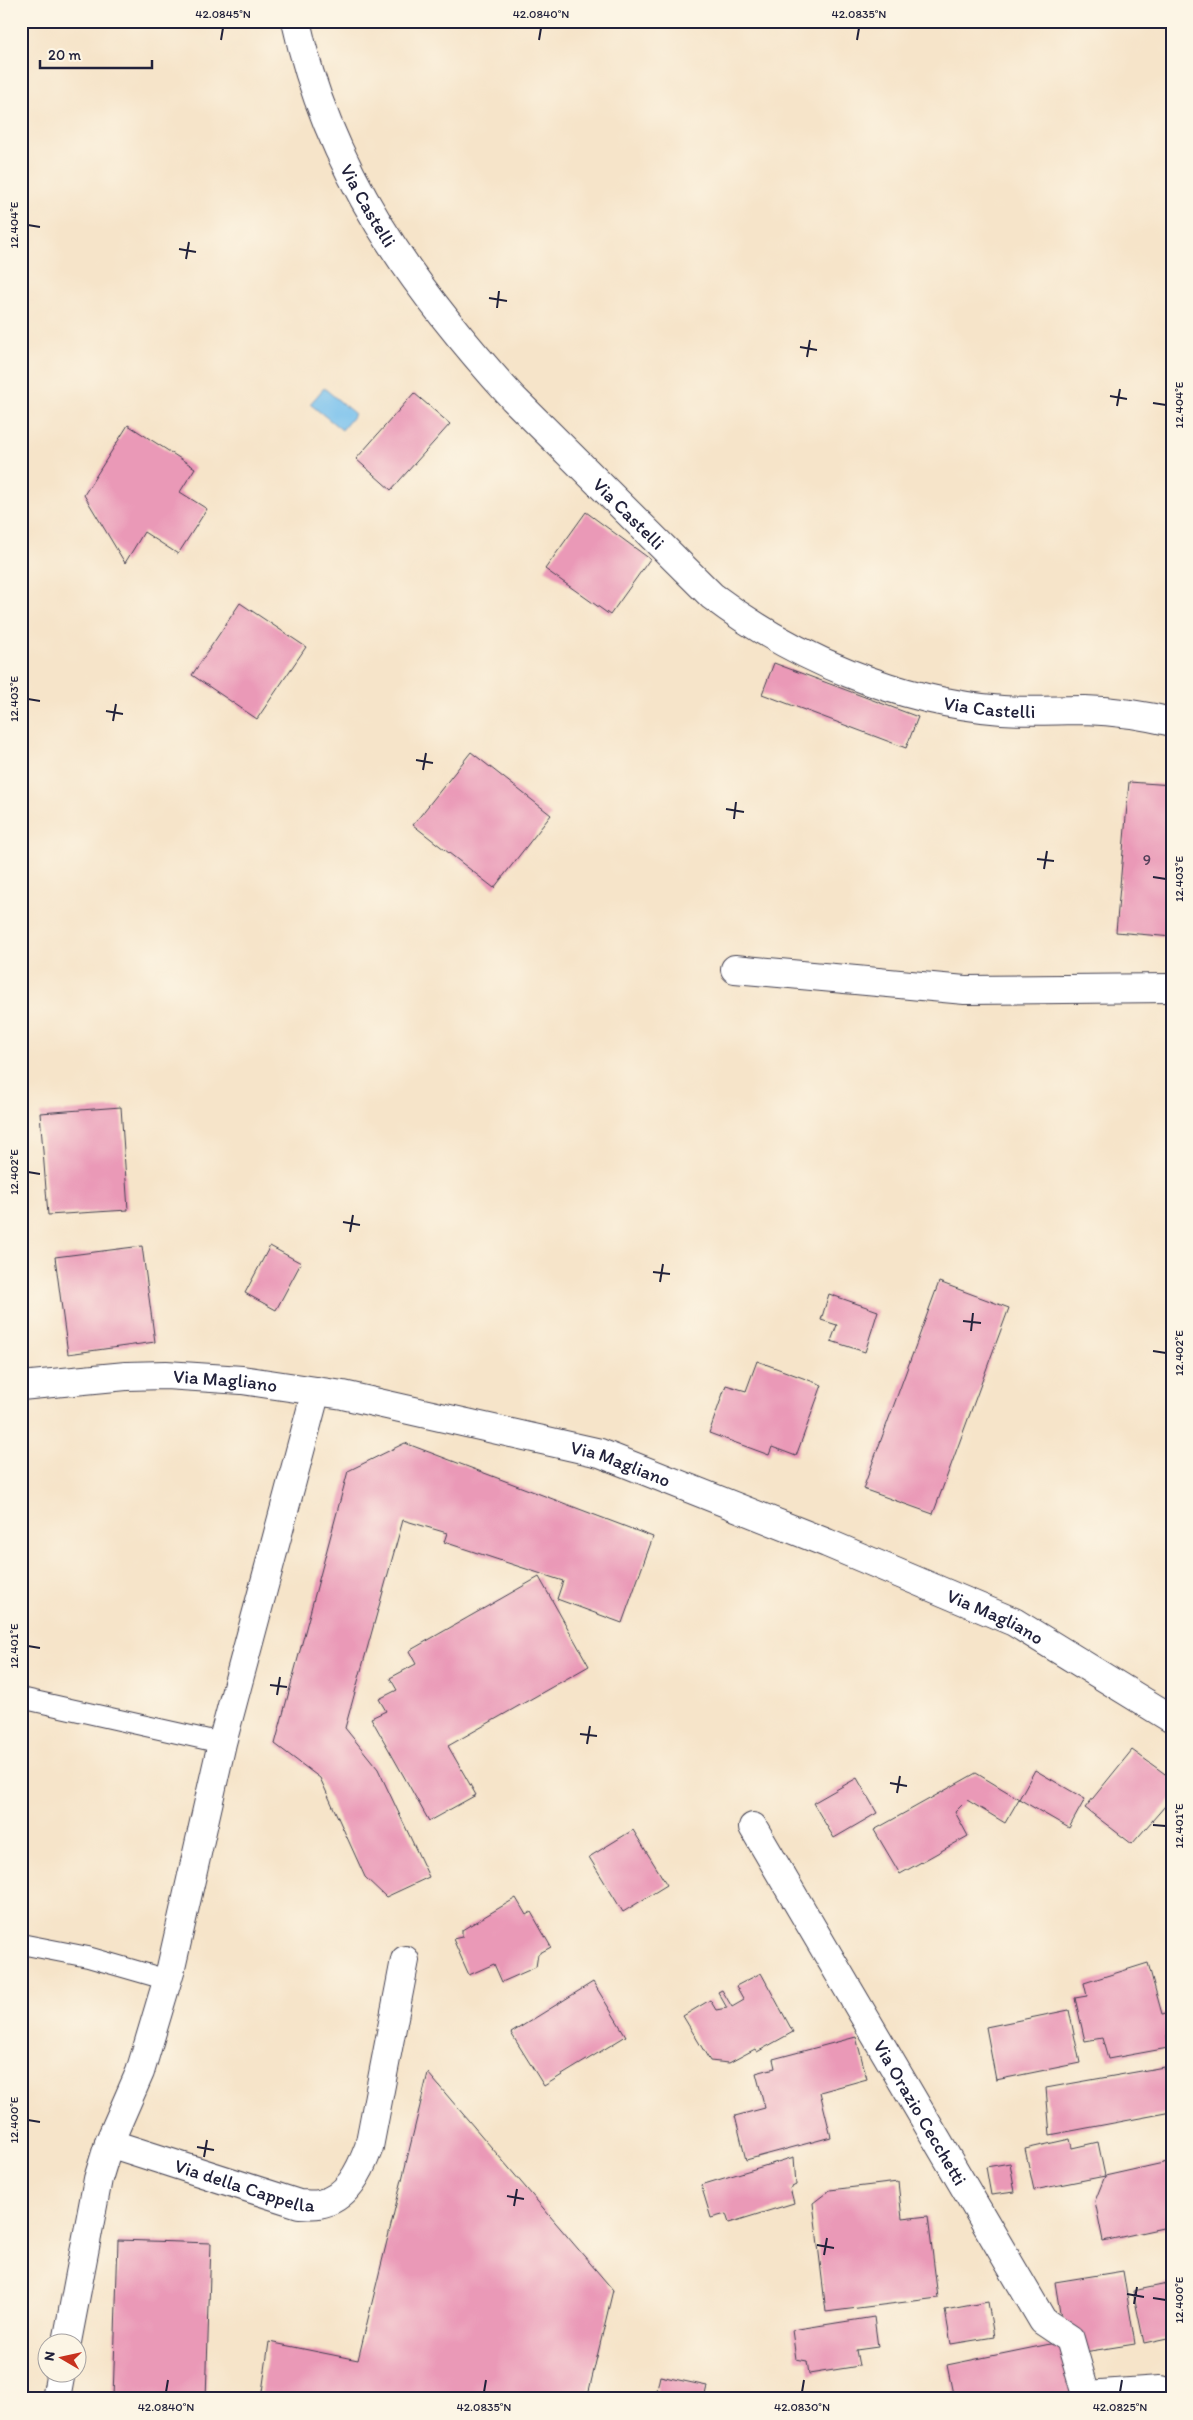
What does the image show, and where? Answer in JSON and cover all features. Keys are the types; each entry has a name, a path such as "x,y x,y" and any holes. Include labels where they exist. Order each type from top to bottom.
{"street":[{"name":"Via Castelli","path":"296,21 314,86 334,138 377,222 411,276 462,341 513,398 712,596 736,614 798,649 842,669 909,692 1000,710 1109,712 1172,722"},
{"path":"735,969 965,990 1172,988"},
{"name":"Via Magliano","path":"21,1386 84,1379 166,1375 242,1380 316,1391 600,1453 827,1543 1014,1622 1172,1719"},
{"path":"69,2332 98,2180 109,2143 140,2072 168,1980 222,1743 316,1391"},
{"name":"Via Orazio Cecchetti","path":"753,1827 1043,2321 1070,2339 1087,2397 1160,2390 1161,2399"},
{"name":"Via della Cappella","path":"109,2143 299,2204 319,2204 338,2197 351,2184 363,2163 369,2147 406,1960"},
{"path":"56,2399 59,2382"}],"lane":[{"path":"21,1698 222,1743"},
{"path":"21,1944 88,1957 168,1980"}],"water":[{"path":"324,388 355,414 342,430 310,404"}],"building":[{"path":"414,393 450,424 391,490 356,459"},
{"path":"128,425 195,468 180,492 207,509 178,554 144,532 125,563 84,495"},
{"path":"586,512 650,559 610,615 545,569"},
{"path":"240,603 306,647 257,719 192,675"},
{"path":"774,663 918,717 906,748 762,694"},
{"path":"471,752 551,815 494,888 413,825"},
{"path":"1129,782 1172,785 1172,937 1116,932"},
{"path":"121,1107 128,1210 48,1215 40,1113"},
{"path":"142,1246 155,1342 68,1354 55,1257"},
{"path":"270,1246 301,1263 276,1310 245,1293"},
{"path":"939,1282 1009,1308 933,1514 863,1489"},
{"path":"829,1294 878,1311 865,1352 831,1341 837,1325 821,1320"},
{"path":"757,1361 822,1385 796,1456 772,1447 769,1455 709,1433 726,1385 746,1391"},
{"path":"405,1443 653,1537 622,1623 557,1599 563,1581 444,1542 447,1533 403,1520 345,1728 378,1769 429,1877 386,1897 365,1877 320,1778 275,1744 348,1471"},
{"path":"539,1577 589,1666 448,1746 476,1795 429,1821 371,1718 386,1711 379,1699 397,1690 390,1678 416,1664 409,1651"},
{"path":"1132,1750 1172,1779 1172,1798 1132,1844 1085,1808"},
{"path":"1035,1770 1085,1799 1069,1828 1019,1799"},
{"path":"976,1773 1019,1799 1005,1823 967,1800 955,1812 968,1836 900,1874 874,1830"},
{"path":"857,1778 877,1813 834,1838 813,1803"},
{"path":"633,1830 667,1885 623,1912 589,1857"},
{"path":"516,1898 526,1915 531,1912 551,1947 538,1954 536,1967 502,1982 494,1964 469,1975 453,1939 462,1937 462,1930"},
{"path":"1148,1963 1162,2014 1172,2012 1172,2035 1167,2035 1168,2048 1108,2059 1102,2038 1085,2041 1075,1998 1087,1996 1084,1983"},
{"path":"761,1973 793,2032 757,2052 755,2049 729,2063 710,2061 683,2016 710,2000 716,2010 727,2008 718,1992 722,1990 732,2007 744,2000 736,1986"},
{"path":"593,1982 626,2036 544,2086 511,2033"},
{"path":"1069,2010 1080,2063 996,2080 986,2027"},
{"path":"856,2037 867,2079 820,2092 831,2137 746,2160 735,2116 765,2108 756,2073 775,2068 773,2059"},
{"path":"1164,2067 1172,2112 1050,2135 1046,2088"},
{"path":"428,2073 613,2290 587,2399 261,2399 269,2342 358,2360"},
{"path":"1070,2139 1072,2148 1098,2142 1105,2176 1034,2190 1025,2149"},
{"path":"794,2157 796,2185 790,2188 794,2203 729,2223 726,2214 711,2218 701,2185"},
{"path":"1172,2161 1172,2226 1103,2241 1095,2201 1105,2176"},
{"path":"1010,2163 1015,2192 991,2195 986,2167"},
{"path":"898,2182 902,2219 928,2216 938,2298 826,2312 813,2203 830,2190"},
{"path":"118,2240 211,2243 206,2399 113,2399"},
{"path":"1123,2271 1135,2344 1084,2352 1060,2313 1055,2282"},
{"path":"1172,2283 1172,2337 1144,2343 1133,2291"},
{"path":"988,2302 994,2337 951,2344 945,2310"},
{"path":"874,2317 878,2347 856,2350 859,2366 809,2374 807,2361 796,2359 792,2330"},
{"path":"1065,2341 1077,2399 954,2399 947,2365"},
{"path":"660,2376 707,2386 704,2399 655,2399"}]}
